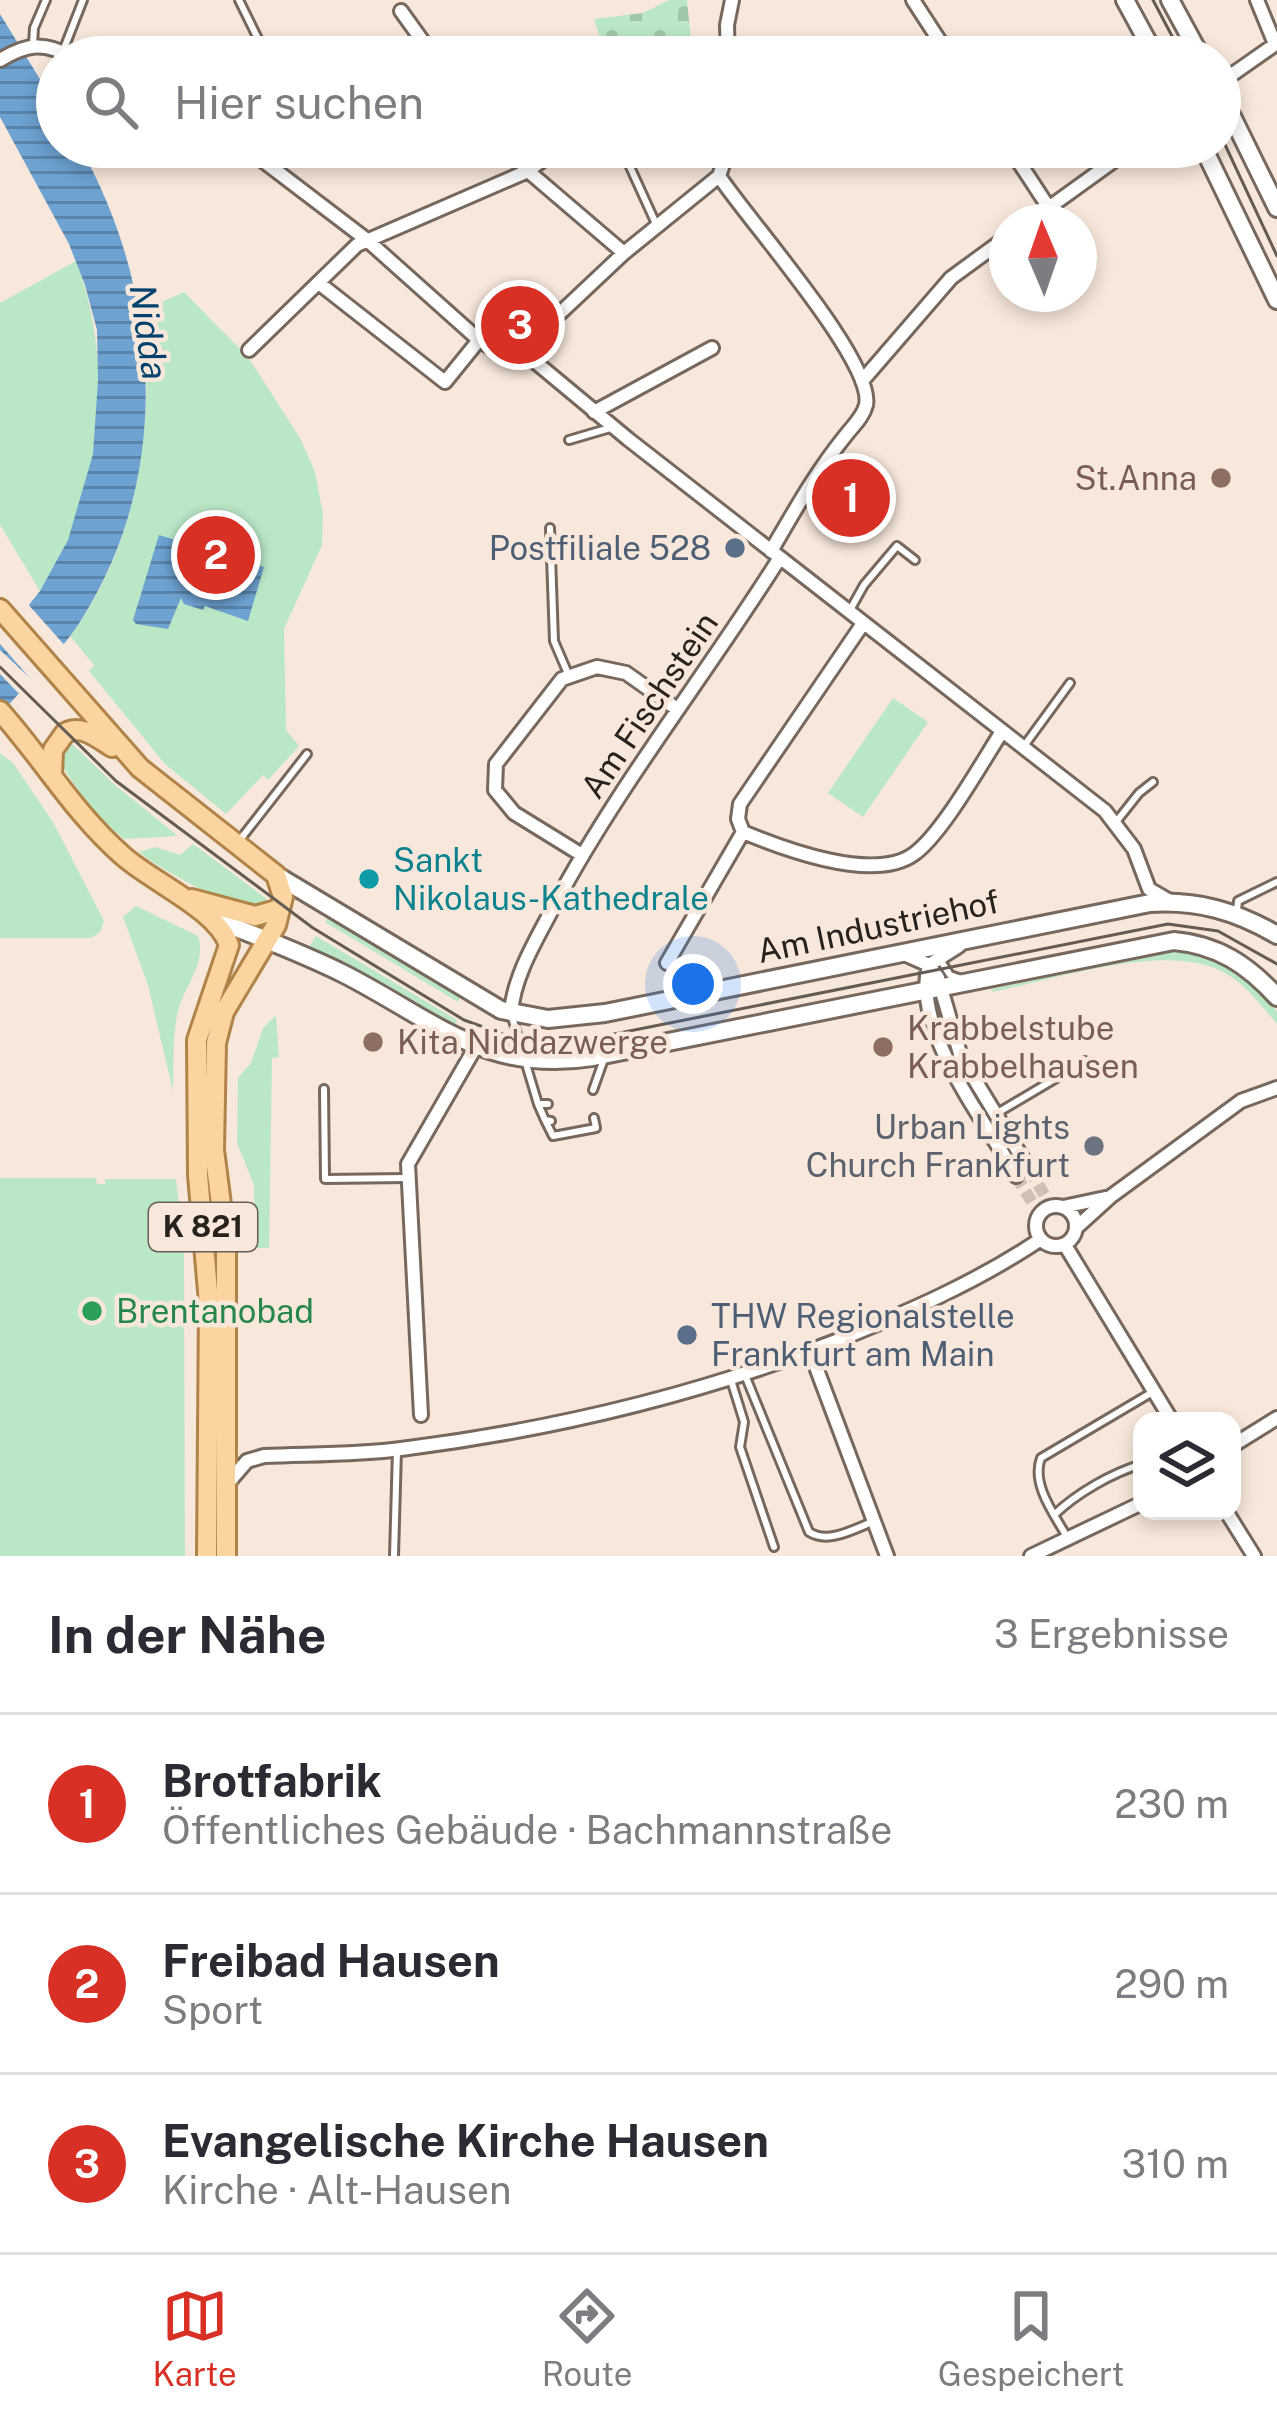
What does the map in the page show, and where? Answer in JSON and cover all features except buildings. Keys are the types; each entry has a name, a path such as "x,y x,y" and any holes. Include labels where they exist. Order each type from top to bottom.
{"main road":[{"path":"1125,0 1145,36"},
{"path":"1170,0 1190,36"},
{"path":"1241,132 1277,208"},
{"path":"1213,168 1277,300"},
{"path":"0,609 140,768"},
{"path":"3,714 94,829 204,915 269,940 388,997 475,1048 523,1060 606,1054 1174,941 1212,948 1250,971 1277,997"},
{"path":"52,776 52,750 59,737 71,730 88,732 276,875"},
{"name":"Am Industriehof","path":"276,875 475,996 512,1014 548,1019 605,1013 1113,909 1171,902 1237,914 1274,932"},
{"name":"K 821","path":"226,1556 225,1215 214,1150 216,1043 224,1012 269,940 280,910 283,890 276,875"},
{"path":"168,889 241,913 267,915 280,910"},
{"name":"K 821","path":"204,915 225,935 230,951 203,1013 197,1040 198,1175 209,1303 207,1556"}],"street":[{"path":"727,36 732,0"},
{"path":"914,0 937,36"},
{"path":"1241,71 1276,43 1257,0"},
{"path":"401,10 419,36"},
{"path":"0,60 28,45 36,47"},
{"path":"271,168 367,240 479,340 521,350 1116,822 1134,849 1149,889 1171,902"},
{"path":"525,168 624,253"},
{"path":"249,350 367,240 532,168"},
{"path":"521,350 624,253 719,176 722,168"},
{"path":"1023,168 1046,204"},
{"path":"1055,204 1104,168"},
{"path":"719,176 826,317 862,381 951,278 989,250"},
{"path":"320,284 459,393"},
{"path":"446,382 479,340"},
{"path":"594,412 712,348"},
{"name":"Am Fischstein","path":"512,1014 516,989 536,941 582,855 775,555 814,474 862,415 867,400 862,381"},
{"path":"862,625 740,804 743,832 799,855 867,864 913,856 1001,733"},
{"path":"582,855 514,812 495,790 496,764 562,679 597,667 626,673 677,709"},
{"path":"667,963 743,832"},
{"path":"982,936 945,952 929,965 924,991 942,1048 1016,1176"},
{"path":"901,952 929,965 944,987 961,1057 1029,1168"},
{"path":"421,1415 408,1164 475,1048"},
{"path":"1065,1245 1110,1197 1241,1101 1277,1088"},
{"path":"1039,1216 1060,1206 1110,1197"},
{"path":"1065,1245 1051,1246 1041,1239 1036,1228 1038,1199 1072,1212 1077,1227"},
{"path":"228,1435 246,1453 264,1456 397,1450 632,1408 738,1377 926,1304 1003,1265 1041,1239"},
{"path":"1065,1245 1166,1412"},
{"path":"810,1351 887,1556"},
{"path":"1241,1440 1277,1418"},
{"path":"227,1484 247,1461 264,1456"},
{"path":"1031,1556 1133,1508"},
{"path":"1231,1520 1253,1556"}],"lane":[{"path":"28,45 46,0"},
{"path":"73,36 83,0"},
{"path":"239,0 257,36"},
{"path":"630,168 657,226"},
{"path":"569,440 613,427"},
{"path":"550,528 554,641 569,676"},
{"path":"848,613 864,585 898,546 915,560"},
{"path":"1022,749 1070,683"},
{"path":"236,844 307,754"},
{"path":"1116,822 1153,782"},
{"path":"1237,914 1238,902 1277,881"},
{"path":"945,952 941,961 950,975 974,980"},
{"path":"512,1014 523,1060 553,1136 596,1128 594,1118"},
{"path":"593,1090 606,1054"},
{"path":"995,1114 1085,1061"},
{"path":"324,1089 325,1179 407,1178"},
{"path":"538,1104 548,1104"},
{"path":"738,1377 809,1532 829,1537 874,1522"},
{"path":"738,1377 744,1422 740,1447 774,1547"},
{"path":"1069,1540 1039,1481 1041,1458 1154,1392"},
{"path":"394,1556 397,1450"},
{"path":"1054,1515 1066,1503 1133,1469"}],"green space":[{"path":"669,0 687,0 691,36 599,36 594,19 643,13"},
{"path":"76,261 96,344 97,430 78,515 40,591 0,525 0,303"},
{"path":"184,292 248,357 300,438 315,472 323,514 322,545 284,629 286,730 299,746 268,780 263,775 226,814 165,764 89,671 94,665 70,636 112,563 137,481 146,395 142,311"},
{"path":"893,698 928,722 863,817 828,793"},
{"path":"67,739 178,836 124,839 114,831 59,760"},
{"path":"0,753 13,763 53,822 104,921 91,938 0,938"},
{"path":"193,844 267,899 258,907 231,902 179,878 139,852 155,847 180,855"},
{"path":"136,906 198,936 200,946 176,1021 173,1091 148,985 123,917"},
{"path":"329,916 460,997 458,1002 325,922"},
{"path":"316,936 457,1020 454,1026 387,985 309,947"},
{"path":"1172,952 1204,957 1231,969 1277,1011 1277,1024 1238,982 1199,963 1172,960 1109,966 991,989"},
{"path":"276,1015 279,1057 272,1058 269,1248 255,1248 254,1185 237,1143 238,1078 251,1063 263,1028"},
{"name":"Brentanobad","path":"0,1178 96,1178 97,1184 105,1184 105,1179 176,1179 184,1252 185,1556 0,1556"}],"water":[{"path":"0,14 36,73 36,168 90,168 107,203 127,261 146,382 143,443 132,503 112,561 74,630 0,714 0,641 40,591 68,540 93,454 98,380 97,330 85,285 69,244 0,117"},
{"path":"159,535 264,567 248,621 184,604 181,598 168,629 136,624 133,620"}],"pier":[{"path":"26,602 68,649 23,698 0,674 0,650 29,677 0,644 0,632"}],"tunnel":[{"path":"1029,1169 1045,1196"},
{"path":"1016,1176 1032,1202"}],"tram line":[{"path":"1153,0 1172,36"},
{"path":"1236,168 1277,256"},
{"path":"0,667 116,781 313,928 464,1020 517,1039 584,1040 1168,924 1218,931 1277,964"}],"place":[{"name":"Evangelische Kirche Hausen","path":"520,325"},
{"name":"St.Anna","path":"1221,478"},
{"name":"Brotfabrik","path":"851,498"},
{"name":"Postfiliale 528","path":"735,548"},
{"name":"Freibad Hausen","path":"216,555"},
{"name":"Sankt Nikolaus-Kathedrale","path":"369,879"},
{"name":"Kita Niddazwerge","path":"373,1042"},
{"name":"Krabbelstube Krabbelhausen","path":"883,1047"},
{"name":"Urban Lights Church Frankfurt","path":"1094,1146"},
{"name":"Brentanobad","path":"92,1311"},
{"name":"THW Regionalstelle Frankfurt am Main","path":"687,1335"}],"water label":[{"name":"Nidda","path":"149,332"}]}
